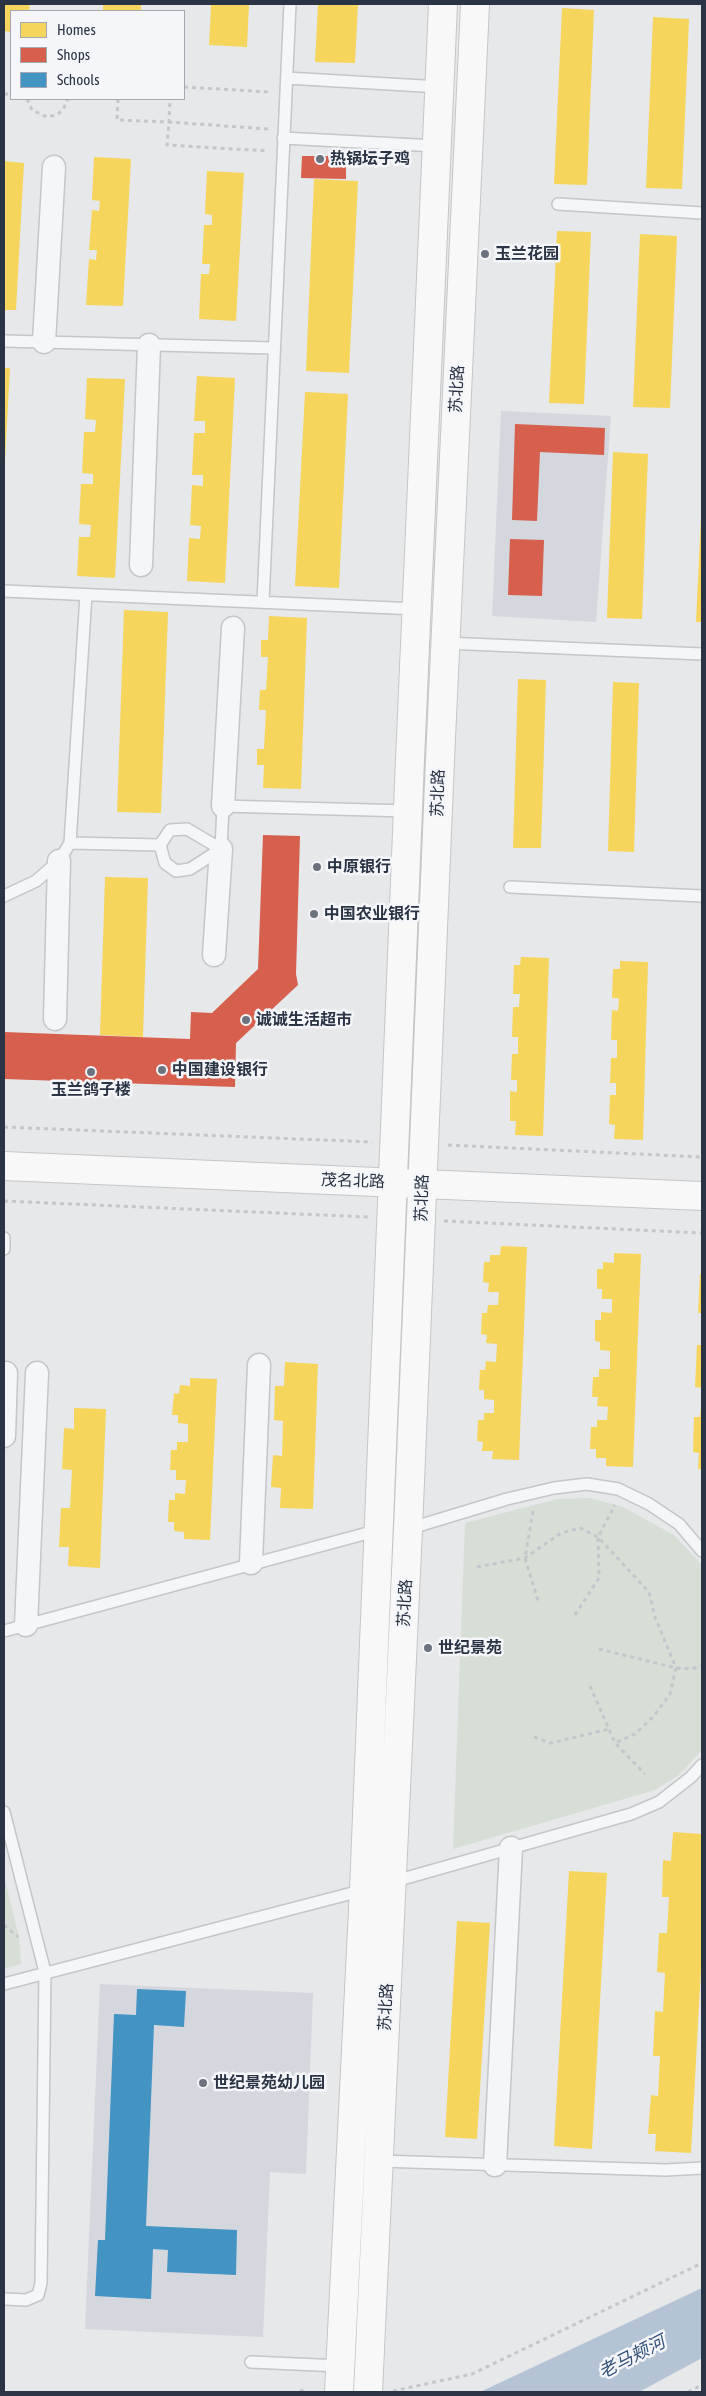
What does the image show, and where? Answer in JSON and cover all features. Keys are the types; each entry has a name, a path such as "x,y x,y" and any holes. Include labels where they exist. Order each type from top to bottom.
{"main road":[{"name":"苏北路","path":"339,2392 364,1890 408,811 444,4"},
{"name":"苏北路","path":"381,2392 379,2161 408,1530 445,643 475,4"},
{"name":"茂名北路","path":"4,1166 702,1196"}],"street":[{"path":"44,342 54,167"},
{"path":"141,565 149,344"},
{"path":"223,806 233,628"},
{"path":"214,955 221,849"},
{"path":"56,1019 65,852"},
{"path":"251,1563 259,1365"},
{"path":"4,1436 6,1373"},
{"path":"26,1625 37,1373"},
{"path":"495,2165 511,1848"}],"lane":[{"path":"263,602 290,4"},
{"path":"287,78 440,87"},
{"path":"283,134 437,146"},
{"path":"558,204 702,213"},
{"path":"4,341 273,348"},
{"path":"4,591 417,609"},
{"path":"65,852 86,595"},
{"path":"445,643 702,654"},
{"path":"221,849 223,806 408,811"},
{"path":"187,829 221,849 190,869 176,871 165,863 160,845 170,830 187,829"},
{"path":"4,896 36,880 65,852 160,845"},
{"path":"510,887 702,896"},
{"path":"4,1238 4,1249"},
{"path":"408,1530 507,1499 554,1488 587,1484 618,1489 649,1504 679,1524 702,1551"},
{"path":"4,1631 379,1530"},
{"path":"392,1882 631,1814 659,1802 691,1777 702,1765"},
{"path":"4,1812 45,1972 41,2283 38,2295 26,2300 4,2299"},
{"path":"4,1984 364,1890"},
{"path":"379,2161 666,2170 702,2168"},
{"path":"251,2362 340,2366"}],"path":[{"path":"185,87 286,93"},
{"path":"27,100 32,110 48,117 56,115 63,110 68,100"},
{"path":"118,100 117,120 168,122 283,134"},
{"path":"170,100 167,145 283,151"},
{"path":"4,1127 394,1143"},
{"path":"424,1144 702,1157"},
{"path":"4,1201 392,1218"},
{"path":"421,1220 702,1233"},
{"path":"574,1615 599,1578 598,1537 615,1505"},
{"path":"533,1510 525,1558 538,1601"},
{"path":"477,1567 525,1558 561,1533 580,1528 598,1537 649,1592 656,1617 676,1668 670,1694 654,1716 636,1734 615,1743"},
{"path":"599,1649 676,1668 691,1669 702,1666"},
{"path":"590,1686 615,1743 645,1774"},
{"path":"534,1737 551,1743 610,1730"},
{"path":"4,1925 19,1937"},
{"path":"381,2392 472,2374 702,2263"},
{"path":"688,2392 702,2385"},
{"path":"300,2392 306,2387"}],"shaded area":[{"path":"501,411 611,416 596,622 492,616"},
{"path":"590,1498 623,1507 674,1535 702,1565 702,1750 679,1775 655,1790 453,1849 465,1523 557,1499"},
{"path":"4,1876 19,1937 21,1964 4,1969"},
{"name":"世纪景苑幼儿园","path":"100,1984 313,1993 306,2174 270,2172 263,2337 85,2329"}],"water":[{"name":"老马颊河","path":"702,2288 702,2358 639,2392 480,2392"}],"building: Homes":[{"path":"4,4 30,4 29,10 10,10 10,32 4,31"},
{"path":"103,4 141,4 141,10 103,10"},
{"path":"249,4 247,47 209,45 211,5"},
{"path":"318,4 358,4 355,63 315,62"},
{"path":"562,8 594,10 587,185 554,184"},
{"path":"653,17 689,19 682,189 646,188"},
{"path":"94,157 131,159 123,306 86,305 89,259 96,260 97,250 89,250 92,210 99,211 100,201 92,200"},
{"path":"4,161 24,163 16,310 4,310"},
{"path":"207,171 244,173 236,321 199,319 201,274 209,274 210,264 202,264 204,225 212,225 212,215 205,214"},
{"path":"314,179 358,181 349,373 306,371"},
{"path":"557,231 591,232 584,404 549,403"},
{"path":"640,234 677,236 670,408 633,407"},
{"path":"4,368 10,368 5,460 4,460"},
{"path":"197,376 235,378 225,583 187,581 189,538 200,539 201,526 190,525 192,485 203,486 203,475 192,475 194,433 205,433 205,421 194,421"},
{"path":"87,378 125,379 115,578 77,576 79,537 90,537 91,525 79,524 81,484 93,484 93,474 82,473 84,432 95,432 96,420 85,419"},
{"path":"305,392 348,394 339,588 295,586"},
{"path":"613,452 648,454 642,619 607,618"},
{"path":"701,515 702,622 696,622"},
{"path":"124,610 168,612 161,813 117,812"},
{"path":"269,616 307,618 301,789 263,788 264,765 257,765 257,749 264,749 266,710 259,710 260,690 266,690 268,657 261,657 261,640 268,640"},
{"path":"518,679 546,680 541,848 513,848"},
{"path":"613,682 639,683 634,852 608,851"},
{"path":"105,877 148,878 143,1037 100,1035"},
{"path":"521,957 549,958 543,1136 515,1135 516,1121 510,1121 510,1091 517,1092 517,1080 511,1080 512,1054 518,1054 518,1037 512,1037 513,1007 519,1007 520,994 513,994 514,965 520,965"},
{"path":"620,961 648,962 643,1140 614,1139 615,1125 609,1124 610,1095 616,1095 616,1083 610,1083 611,1058 617,1058 617,1040 611,1040 612,1010 618,1011 619,998 612,998 613,969 620,969"},
{"path":"501,1246 527,1247 519,1460 492,1459 493,1451 482,1451 483,1442 477,1441 478,1420 484,1420 484,1413 494,1413 494,1400 484,1399 484,1390 479,1390 480,1370 485,1370 486,1361 496,1362 497,1344 486,1343 487,1335 481,1334 482,1313 487,1313 488,1305 498,1305 499,1292 488,1292 489,1283 483,1282 484,1262 490,1262 490,1255 500,1255"},
{"path":"614,1253 641,1254 633,1467 606,1466 606,1458 596,1458 596,1449 590,1449 591,1427 597,1427 597,1420 607,1420 608,1407 597,1406 598,1397 592,1397 593,1377 599,1377 599,1369 610,1369 610,1351 600,1350 600,1342 595,1341 595,1320 601,1320 601,1312 612,1313 612,1299 602,1299 602,1289 597,1289 597,1269 603,1269 603,1262 614,1263"},
{"path":"700,1274 702,1274 702,1313 698,1313"},
{"path":"697,1345 702,1345 702,1388 695,1387"},
{"path":"285,1362 318,1364 313,1509 280,1508 281,1488 271,1487 273,1455 282,1456 283,1421 274,1420 275,1386 284,1386"},
{"path":"190,1378 217,1379 210,1540 184,1539 184,1532 174,1531 174,1522 168,1522 169,1500 175,1500 175,1493 185,1494 186,1480 176,1480 176,1470 170,1470 171,1450 177,1450 177,1442 188,1442 188,1424 178,1423 178,1415 172,1415 174,1393 179,1394 180,1385 190,1386"},
{"path":"701,1407 702,1469 698,1469 699,1453 693,1452 694,1417 700,1417"},
{"path":"74,1408 106,1409 100,1568 68,1566 69,1547 59,1547 61,1508 70,1508 72,1470 62,1469 64,1428 74,1429"},
{"path":"673,1832 702,1834 702,1951 691,2153 655,2151 656,2134 648,2134 651,2095 658,2096 660,2056 653,2056 655,2011 663,2012 665,1973 657,1972 659,1933 667,1933 669,1897 662,1897 663,1860 671,1861"},
{"path":"569,1871 607,1873 592,2149 554,2146"},
{"path":"457,1921 490,1923 477,2139 445,2137"}],"building: Shops":[{"path":"302,156 346,156 346,179 301,178"},
{"path":"515,424 605,428 604,455 540,452 537,521 512,520"},
{"path":"510,539 544,540 542,596 508,595"},
{"path":"263,835 300,836 296,974 298,985 236,1043 235,1087 4,1079 4,1032 190,1039 191,1012 212,1013 258,969"}],"building: Schools":[{"path":"137,1989 186,1991 184,2027 154,2025 146,2226 237,2230 236,2275 167,2272 168,2250 153,2249 151,2299 95,2296 98,2240 105,2240 114,2014 136,2015"}],"place":[{"name":"热锅坛子鸡","path":"320,159"},
{"name":"玉兰花园","path":"485,254"},
{"name":"中原银行","path":"317,867"},
{"name":"中国农业银行","path":"314,914"},
{"name":"诚诚生活超市","path":"246,1020"},
{"name":"中国建设银行","path":"162,1070"},
{"name":"玉兰鸽子楼","path":"91,1072"},
{"name":"世纪景苑","path":"428,1648"},
{"name":"世纪景苑幼儿园","path":"203,2083"}]}
